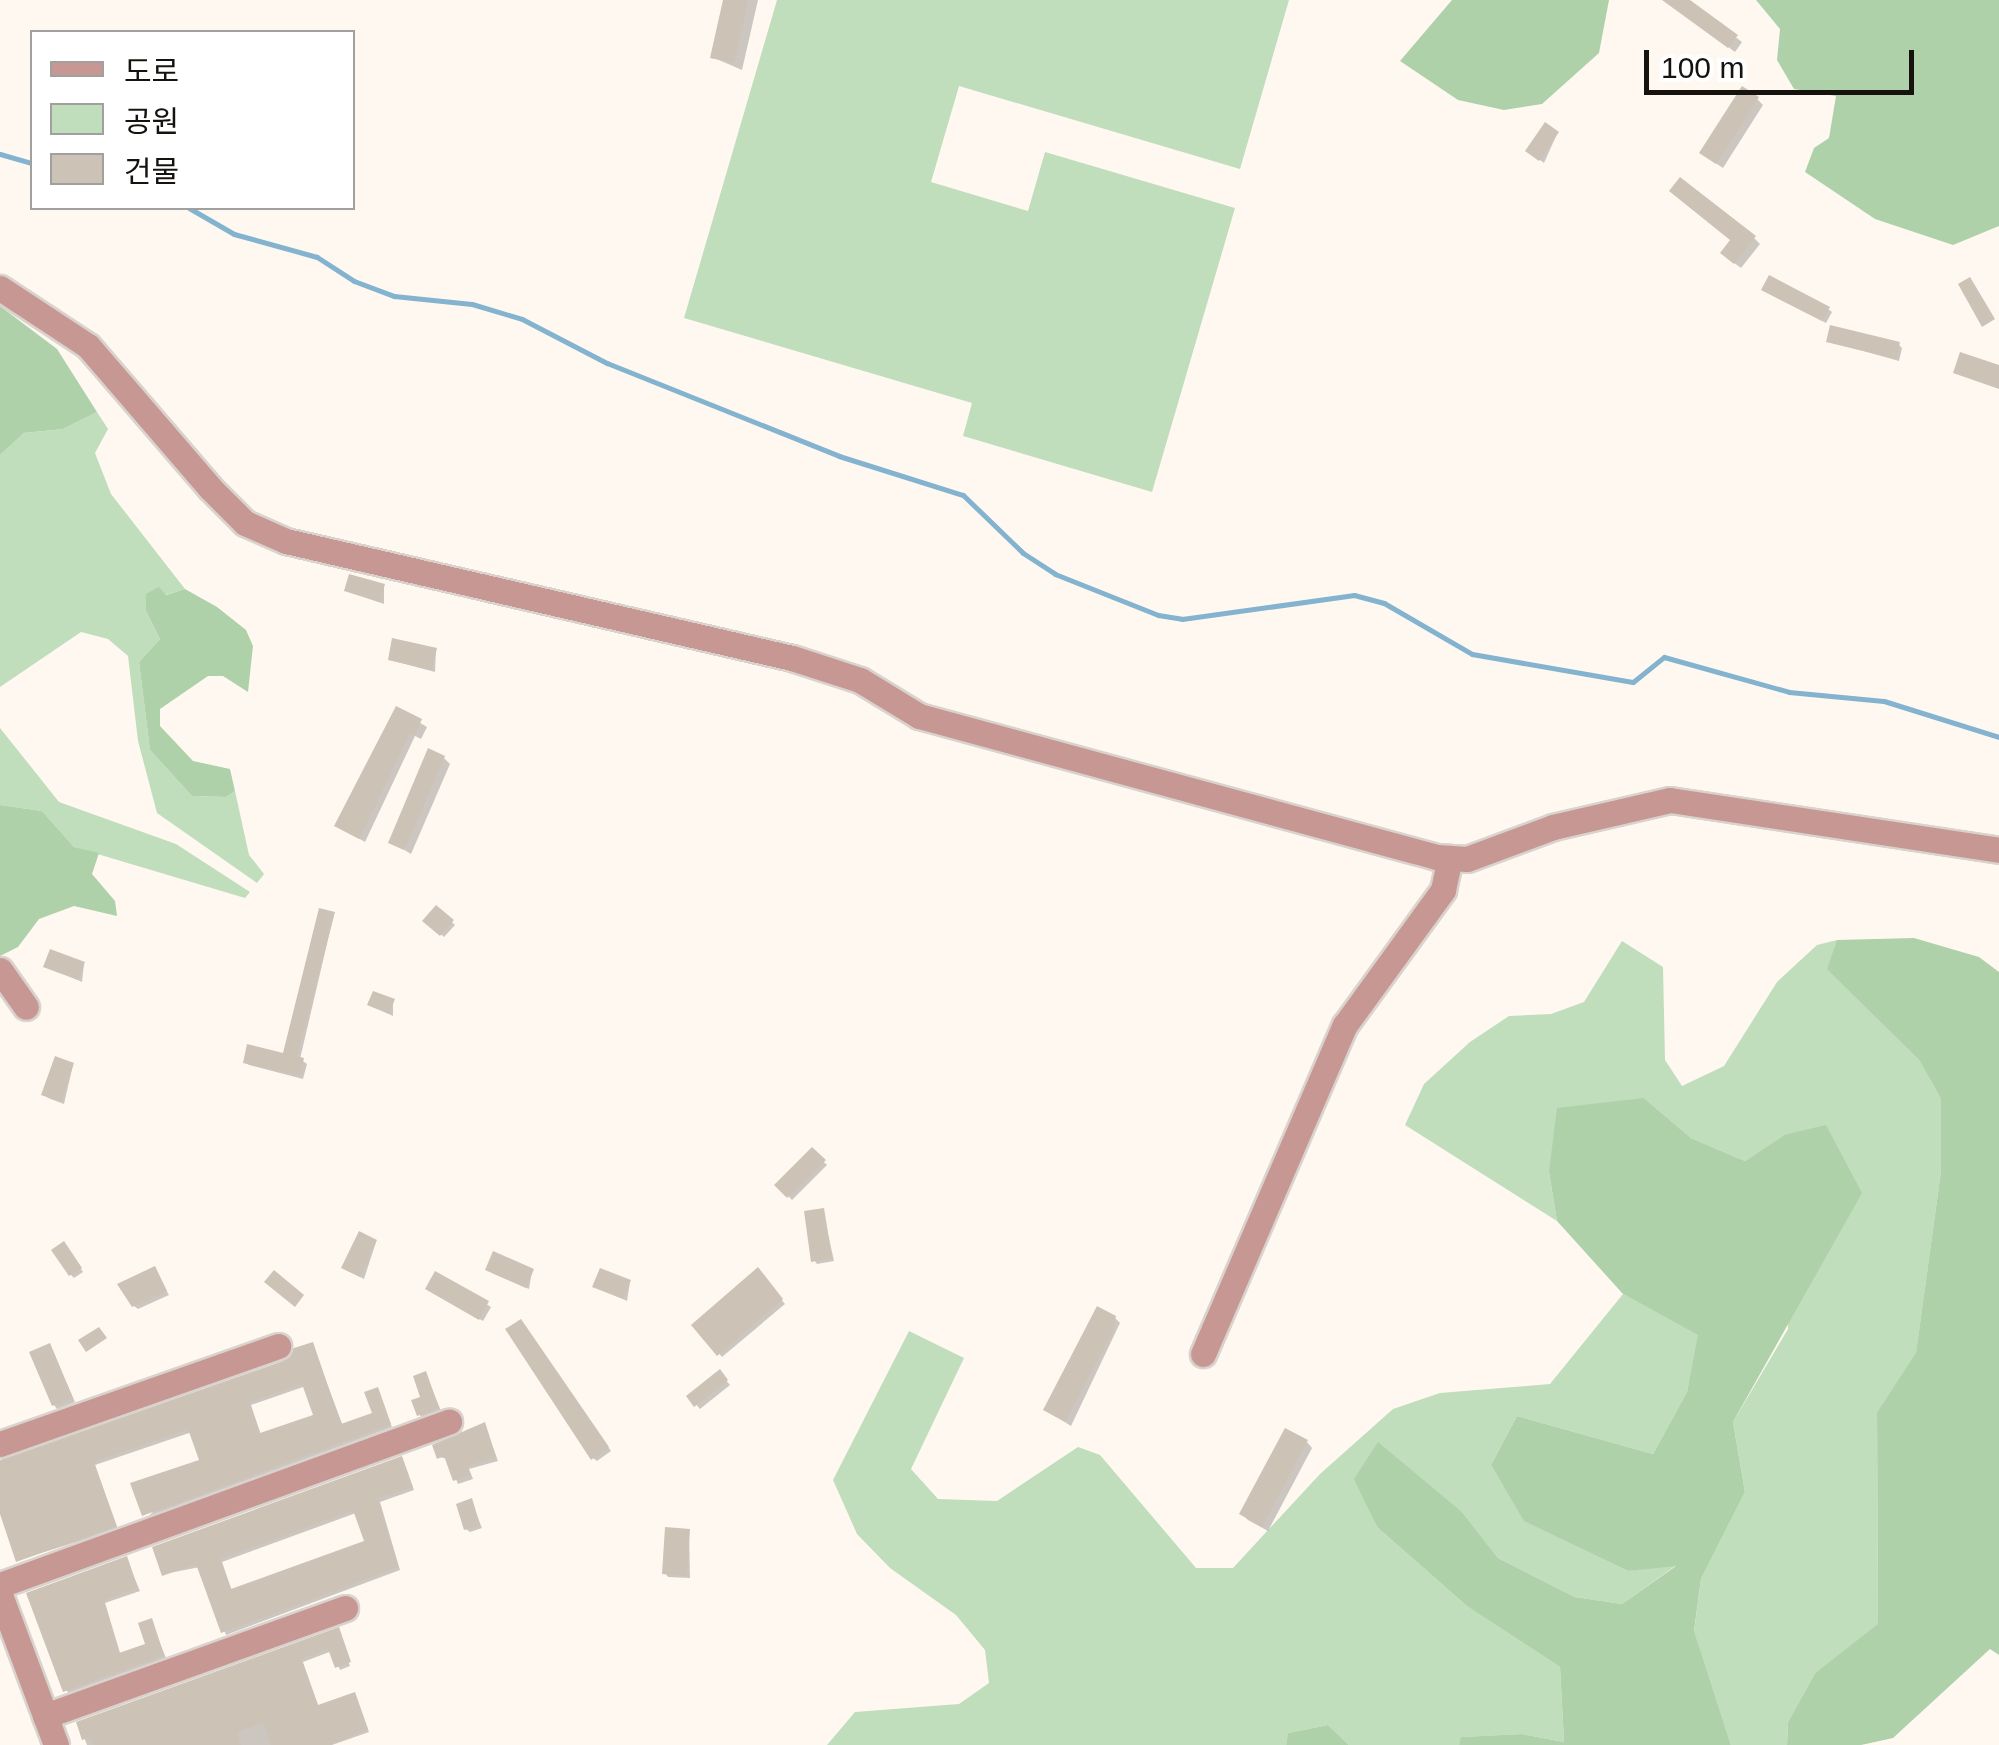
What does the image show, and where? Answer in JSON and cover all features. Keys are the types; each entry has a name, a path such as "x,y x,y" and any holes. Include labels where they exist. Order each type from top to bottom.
{"street":[{"path":"0,288 88,346 210,488 245,522 286,540 792,658 860,680 919,716 1450,858 1467,859 1592,816 1682,800 1822,818 1900,840 1999,850"},
{"path":"1203,1354 1345,1025 1443,890 1450,858"},
{"path":"0,970 26,1006"},
{"path":"0,1444 278,1346"},
{"path":"0,1584 449,1422"},
{"path":"0,1595 56,1745"},
{"path":"45,1716 345,1608"}],"green space":[{"path":"777,0 1289,0 1240,169 959,86 931,182 1028,211 1045,152 1235,208 1152,492 963,436 972,403 684,318"},
{"path":"1452,0 1609,0 1599,53 1542,104 1504,110 1458,100 1400,61"},
{"path":"1756,0 1999,0 1999,226 1953,245 1875,219 1805,172 1814,148 1829,138 1836,96 1794,89 1777,60 1780,29"},
{"path":"0,306 57,349 97,412 63,429 24,433 0,455"},
{"path":"97,412 108,429 95,453 111,494 185,589 165,595 146,611 160,639 139,662 150,750 192,796 226,797 235,791 249,855 264,874 257,883 157,813 138,741 128,656 108,639 81,632 0,687 0,455 24,433 63,429"},
{"path":"159,587 166,595 185,589 217,607 246,630 253,646 248,692 223,676 208,676 160,709 160,726 193,761 230,769 235,791 226,797 192,796 150,750 139,662 160,639 146,611 146,594"},
{"path":"0,728 59,802 176,844 250,892 245,898 74,847 42,811 0,805"},
{"path":"0,805 42,811 74,847 99,853 92,874 115,901 117,916 74,906 39,919 18,947 0,956"},
{"path":"1914,938 1979,957 1999,972 1999,1655 1990,1649 1893,1738 1861,1745 1787,1745 1788,1722 1815,1673 1878,1624 1877,1412 1916,1353 1941,1171 1941,1099 1919,1060 1827,969 1837,940"},
{"path":"1837,940 1828,969 1919,1060 1941,1099 1941,1171 1916,1354 1877,1412 1878,1625 1815,1673 1788,1722 1787,1745 1731,1745 1694,1632 1701,1579 1745,1492 1733,1422 1788,1329 1784,1135 1745,1161 1691,1138 1644,1098 1549,1172 1557,1221 1405,1125 1424,1084 1470,1042 1509,1016 1551,1014 1584,1002 1622,941 1663,967 1665,1060 1682,1086 1724,1066 1777,982 1817,945"},
{"path":"1644,1098 1691,1138 1745,1161 1784,1135 1826,1125 1862,1193 1733,1422 1745,1492 1701,1579 1694,1631 1731,1745 1459,1745 1461,1737 1522,1734 1564,1742 1560,1667 1468,1607 1377,1527 1354,1479 1378,1442 1463,1513 1498,1558 1575,1597 1622,1604 1676,1566 1628,1571 1524,1521 1491,1465 1517,1416 1653,1454 1687,1392 1698,1335 1623,1294 1557,1221 1549,1172 1557,1108"},
{"path":"1623,1294 1699,1335 1687,1392 1653,1454 1517,1416 1491,1465 1525,1521 1628,1571 1678,1564 1622,1604 1575,1597 1498,1558 1463,1513 1355,1479 1377,1527 1468,1607 1560,1667 1564,1742 1522,1734 1462,1737 1459,1745 1349,1745 1328,1725 1288,1733 1286,1745 827,1745 855,1712 959,1704 989,1683 985,1650 956,1615 890,1568 857,1534 833,1480 909,1331 964,1358 911,1469 938,1499 997,1501 1078,1447 1100,1455 1196,1568 1233,1568 1320,1474 1393,1409 1440,1393 1550,1384"},
{"path":"1328,1725 1349,1745 1286,1745 1288,1733"}],"building":[{"path":"723,0 748,0 734,63 710,58"},
{"path":"1662,0 1690,0 1738,35 1728,48"},
{"path":"1742,86 1759,97 1716,164 1699,153"},
{"path":"1545,122 1559,132 1539,161 1525,151"},
{"path":"1680,177 1756,236 1734,264 1720,253 1730,240 1669,191"},
{"path":"1769,275 1830,307 1822,321 1761,290"},
{"path":"1970,277 1995,319 1982,327 1958,284"},
{"path":"1830,325 1900,342 1896,359 1826,342"},
{"path":"1960,352 1999,365 1999,389 1953,373"},
{"path":"349,574 385,584 380,602 344,591"},
{"path":"392,638 437,648 432,670 388,660"},
{"path":"396,706 422,719 415,735 410,733 359,839 334,826"},
{"path":"428,748 445,756 404,850 388,843"},
{"path":"436,905 454,920 440,936 422,921"},
{"path":"319,908 335,912 297,1056 304,1058 300,1076 243,1063 247,1044 283,1053"},
{"path":"50,949 85,962 78,980 43,967"},
{"path":"373,991 395,999 389,1014 367,1005"},
{"path":"55,1056 74,1063 61,1102 41,1095"},
{"path":"812,1147 826,1160 787,1198 774,1185"},
{"path":"824,1208 832,1258 811,1262 804,1211"},
{"path":"359,1231 377,1240 360,1277 341,1268"},
{"path":"64,1241 82,1268 69,1276 51,1250"},
{"path":"493,1251 534,1269 526,1288 485,1270"},
{"path":"155,1266 167,1291 132,1307 117,1284"},
{"path":"758,1267 783,1299 717,1356 691,1325"},
{"path":"600,1268 631,1280 623,1299 592,1287"},
{"path":"274,1270 304,1295 295,1307 264,1282"},
{"path":"435,1271 489,1301 479,1320 425,1289"},
{"path":"1097,1306 1116,1316 1112,1333 1065,1422 1043,1410"},
{"path":"521,1319 609,1447 591,1460 505,1329"},
{"path":"99,1327 107,1338 86,1352 78,1340"},
{"path":"313,1342 341,1424 372,1413 364,1392 378,1387 391,1424 142,1516 130,1483 199,1460 188,1429 94,1462 116,1526 16,1562 0,1514 0,1460 283,1361 294,1348","holes":["302,1384 313,1415 260,1433 249,1402"]},
{"path":"50,1343 73,1398 52,1406 29,1352"},
{"path":"720,1369 728,1380 694,1407 686,1396"},
{"path":"426,1371 439,1408 417,1416 411,1400 420,1397 413,1376"},
{"path":"485,1422 496,1457 467,1466 471,1475 453,1481 444,1456 437,1459 432,1445"},
{"path":"1285,1428 1308,1440 1262,1527 1239,1514"},
{"path":"402,1456 413,1487 378,1498 398,1567 221,1633 196,1564 162,1576 152,1547","holes":["353,1510 364,1541 231,1589 220,1559"]},
{"path":"472,1498 480,1525 464,1530 456,1504"},
{"path":"665,1527 690,1529 687,1576 662,1574"},
{"path":"127,1556 138,1588 104,1600 119,1653 145,1644 138,1623 152,1618 164,1655 63,1692 26,1593"},
{"path":"339,1627 351,1662 335,1668 328,1649 301,1659 318,1705 355,1692 368,1729 330,1745 271,1745 263,1723 237,1732 241,1745 94,1745 91,1737 82,1740 76,1722"}],"waterway":[{"path":"0,154 30,162"},
{"path":"192,210 234,234 317,257 354,281 394,296 472,304 522,319 607,363 839,456 963,495 1023,553 1055,574 1158,615 1182,619 1354,595 1384,603 1472,654 1633,682 1664,657 1789,692 1884,701 1999,737"}]}
